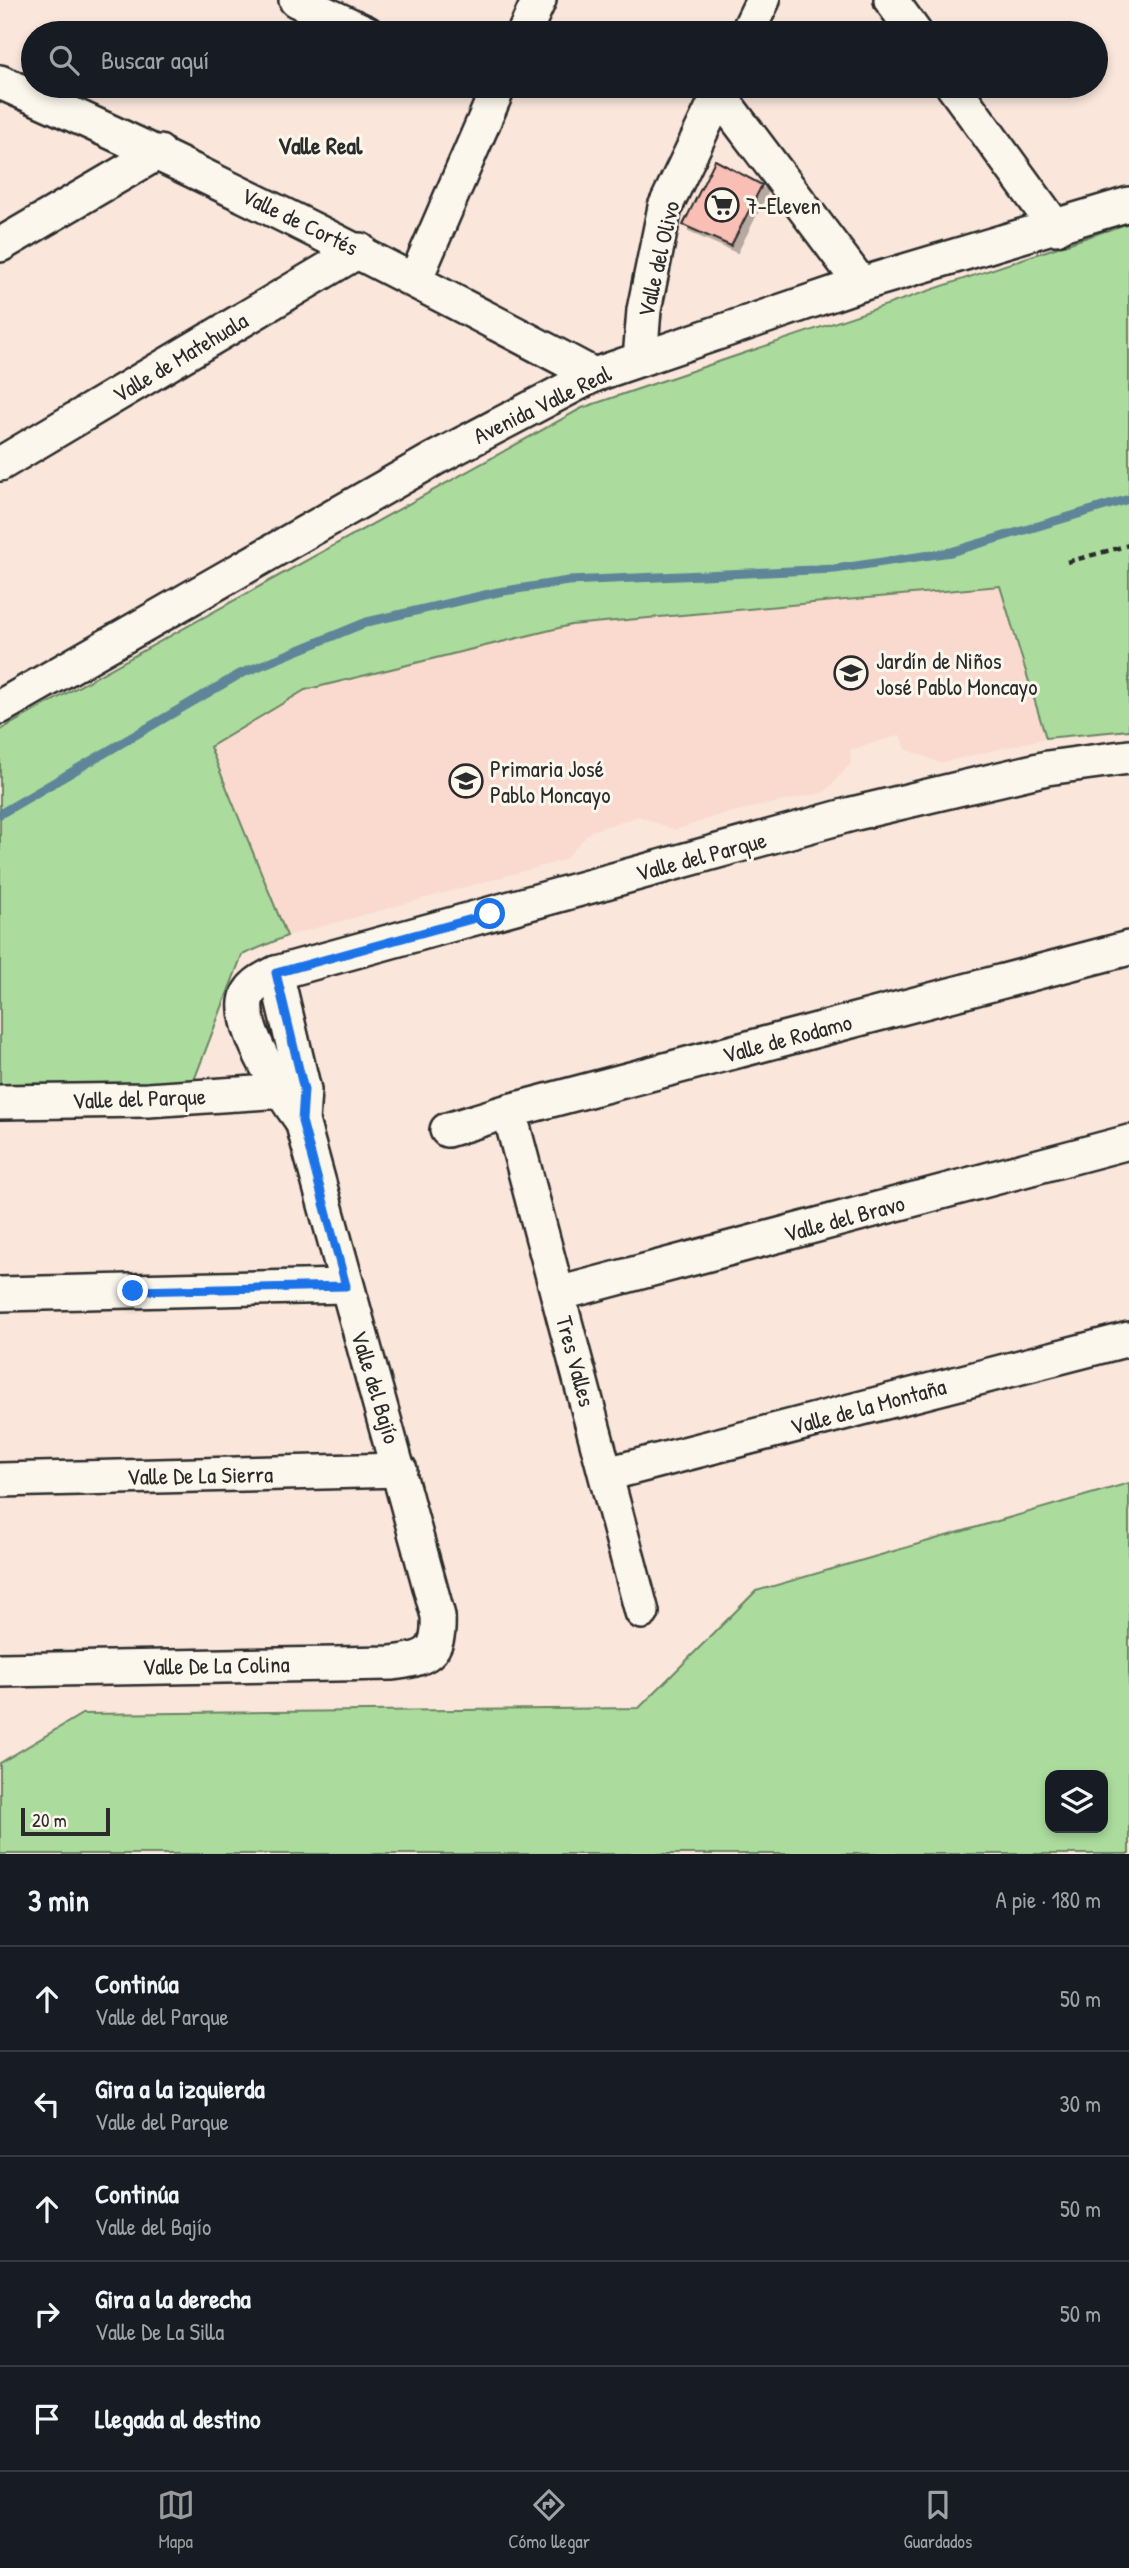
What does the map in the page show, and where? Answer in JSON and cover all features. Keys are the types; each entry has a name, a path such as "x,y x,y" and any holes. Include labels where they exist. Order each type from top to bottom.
{"street":[{"path":"296,0 341,21"},
{"path":"529,21 539,0"},
{"path":"753,21 763,0"},
{"path":"891,0 906,21"},
{"name":"Valle de Cortés","path":"0,82 21,91"},
{"name":"Valle de Cortés","path":"36,98 159,152 359,250 594,375"},
{"path":"415,280 488,98"},
{"name":"Valle del Olivo","path":"640,359 644,310 665,207 717,98"},
{"path":"727,98 861,284"},
{"path":"962,98 1056,228"},
{"path":"0,245 159,152"},
{"name":"Avenida Valle Real","path":"0,707 434,458 594,375 861,284 1056,228 1129,204"},
{"name":"Valle de Matehuala","path":"0,464 359,250"},
{"name":"Valle del Parque","path":"295,1100 262,1059 245,1003 250,990 276,973 852,814 1047,768 1129,757"},
{"name":"Valle de Rodamo","path":"447,1130 509,1111 1129,948"},
{"name":"Valle del Parque","path":"0,1102 295,1100"},
{"name":"Valle del Bajío","path":"295,1100 400,1470 438,1616 439,1638 430,1653"},
{"name":"Tres Valles","path":"509,1111 642,1612"},
{"name":"Valle del Bravo","path":"558,1294 1129,1142"},
{"path":"0,1294 346,1286"},
{"name":"Valle de la Montaña","path":"607,1474 1129,1339"},
{"name":"Valle De La Sierra","path":"0,1480 400,1470"},
{"name":"Valle De La Colina","path":"0,1670 391,1663 415,1661 430,1653"}],"path":[{"path":"1067,562 1129,545"}],"shaded area":[{"name":"Primaria José Pablo Moncayo","path":"1000,586 1046,738 940,763 906,749 900,735 850,750 851,763 825,792 719,815 675,830 639,816 591,831 564,860 287,936 209,747 305,690 571,625"}],"green space":[{"path":"1129,223 1129,730 1046,738 1000,586 571,625 305,690 210,747 287,936 242,955 193,1083 0,1084 0,730 582,408"},
{"path":"1129,1483 1129,1854 0,1854 0,1763 82,1714 639,1708 756,1591"}],"building":[{"name":"7-Eleven","path":"715,160 762,185 731,246 683,225"}],"waterway":[{"path":"0,814 240,674 367,622 498,592 568,581 835,569 951,552 1129,499"}],"place":[{"name":"7-Eleven","path":"722,205"},
{"name":"Jardín de Niños José Pablo Moncayo","path":"851,673"},
{"name":"Primaria José Pablo Moncayo","path":"466,781"}],"district":[{"name":"Valle Real","path":"320,145"}],"route":[{"path":"133,1291 346,1286 302,1121 304,1090 276,973 490,914"}]}
